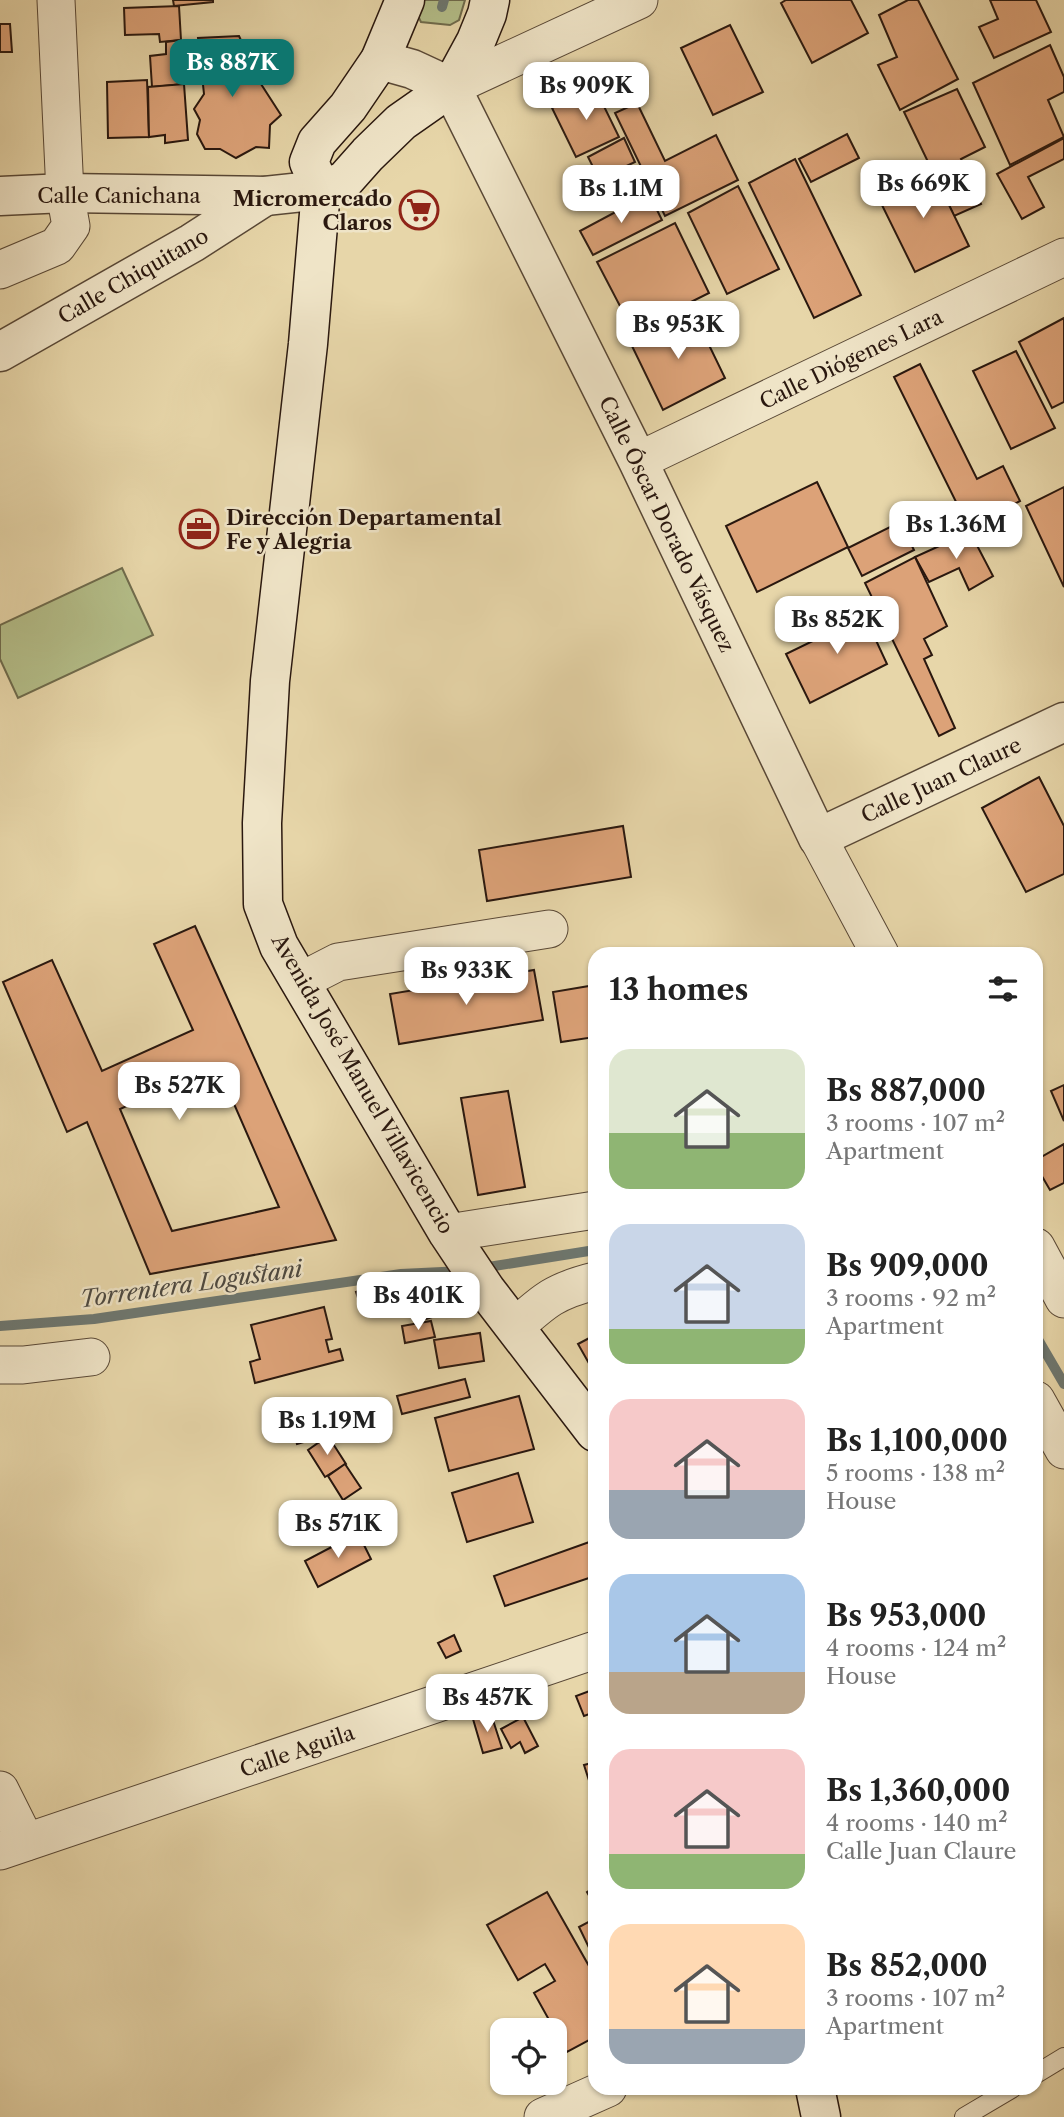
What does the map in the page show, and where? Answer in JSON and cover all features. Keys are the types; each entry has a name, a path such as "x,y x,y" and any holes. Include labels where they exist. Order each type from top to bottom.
{"main road":[{"name":"Avenida José Manuel Villavicencio","path":"405,0 380,60 348,107 317,142 309,162 321,190 308,344 270,681 262,835 263,904 279,946 455,1244 486,1290 588,1423"},
{"path":"321,190 344,181 401,122 451,86 476,41 490,0"},
{"path":"380,60 412,69 451,86"},
{"name":"Calle Óscar Dorado Vásquez","path":"451,86 638,461 818,838"},
{"name":"Calle Canichana","path":"0,196 65,193 265,196 321,190"},
{"name":"Calle Chiquitano","path":"0,352 192,243 265,196"},
{"name":"Calle Juan Claure","path":"818,838 1064,722"},
{"path":"816,2095 821,2117"}],"street":[{"path":"0,270 57,246 71,226 65,193 56,0"},
{"path":"451,86 639,0"},
{"name":"Calle Diógenes Lara","path":"638,461 1064,257"},
{"name":"Calle Óscar Dorado Vásquez","path":"818,838 876,947"},
{"path":"300,981 338,962 549,929"},
{"path":"455,1244 588,1212"},
{"path":"1043,1260 1064,1299"},
{"path":"515,1327 546,1299 588,1283"},
{"path":"0,1365 91,1357"},
{"path":"1043,1412 1064,1450"},
{"name":"Calle Aguila","path":"13,1847 588,1652"},
{"path":"0,1790 13,1847"},
{"path":"543,2117 592,2095"}],"lane":[{"path":"1043,2070 1064,2057"},
{"path":"964,2117 1001,2095"}],"green space":[{"path":"419,0 465,0 459,20 450,25 421,22 416,12"},
{"path":"122,568 153,635 18,698 0,659 0,625"}],"building":[{"path":"173,0 213,0 213,2 174,6"},
{"path":"786,0 851,0 868,33 812,63 781,3"},
{"path":"908,0 918,0 958,79 900,110 878,65 897,57 879,15"},
{"path":"990,0 1036,0 1051,32 994,58 979,27 998,19"},
{"path":"179,6 181,40 160,42 159,34 125,35 124,8"},
{"path":"0,24 10,24 12,52 0,52"},
{"path":"730,25 763,92 713,115 681,48"},
{"path":"239,36 261,84 281,115 270,125 269,148 256,147 236,158 220,149 205,149 197,134 200,120 194,109 204,94 198,38"},
{"path":"181,40 184,84 152,87 150,56 166,54 166,42"},
{"path":"1050,45 1064,77 1064,92 1048,100 1064,137 1010,165 973,83"},
{"path":"147,80 149,137 108,138 107,82"},
{"path":"184,84 188,140 165,143 165,135 149,137 148,87"},
{"path":"595,88 619,137 576,157 552,108"},
{"path":"957,89 985,147 961,159 981,204 954,216 904,112"},
{"path":"637,103 665,161 716,135 738,180 665,216 615,113"},
{"path":"847,134 859,158 811,182 799,159"},
{"path":"624,138 635,162 599,179 588,157"},
{"path":"1064,138 1064,159 1028,177 1044,207 1022,219 997,174"},
{"path":"795,159 861,295 814,318 749,183"},
{"path":"931,168 969,246 915,272 877,195"},
{"path":"738,186 779,269 727,294 688,213"},
{"path":"649,194 662,220 593,255 580,231"},
{"path":"675,223 709,293 633,331 597,262"},
{"path":"693,312 725,378 663,410 631,344"},
{"path":"1064,318 1064,402 1052,408 1019,342"},
{"path":"1016,351 1055,428 1011,449 973,371"},
{"path":"920,364 977,479 1003,466 1020,501 969,528 894,377"},
{"path":"817,482 848,547 757,592 726,526"},
{"path":"1064,487 1064,587 1026,506"},
{"path":"900,522 914,550 862,576 848,548"},
{"path":"970,532 993,576 969,590 959,568 929,582 915,557"},
{"path":"915,557 947,626 924,639 932,655 924,659 955,728 939,736 865,583"},
{"path":"861,608 887,664 810,703 786,654 819,638 816,629"},
{"path":"1039,777 1064,826 1064,874 1026,892 982,808"},
{"path":"623,826 631,877 487,901 479,850"},
{"path":"195,926 336,1240 150,1274 87,1122 67,1132 3,982 52,960 102,1071 193,1030 154,944","holes":["217,1065 279,1207 172,1231 120,1109"]},
{"path":"534,970 543,1020 399,1044 390,994"},
{"path":"588,986 588,1038 561,1042 553,992"},
{"path":"1064,1085 1064,1121 1051,1091"},
{"path":"508,1091 525,1187 478,1195 461,1098"},
{"path":"1064,1144 1064,1183 1050,1190 1043,1178 1043,1156"},
{"path":"369,1288 372,1297 359,1301 356,1292"},
{"path":"444,1295 455,1310 426,1319 420,1303"},
{"path":"417,1297 421,1310 402,1316 398,1301"},
{"path":"324,1307 332,1339 326,1340 329,1352 340,1349 343,1360 255,1383 250,1362 260,1359 251,1325"},
{"path":"431,1321 435,1337 405,1343 402,1326"},
{"path":"480,1333 484,1361 439,1368 434,1340"},
{"path":"588,1339 588,1362 578,1344"},
{"path":"465,1379 470,1397 402,1414 397,1396"},
{"path":"519,1396 534,1449 449,1471 435,1418"},
{"path":"379,1400 385,1419 362,1425 357,1406"},
{"path":"323,1407 331,1434 297,1444 289,1416"},
{"path":"328,1436 346,1464 325,1477 308,1450"},
{"path":"345,1464 361,1488 343,1500 328,1476"},
{"path":"518,1473 533,1522 467,1542 452,1493"},
{"path":"358,1533 371,1559 318,1587 305,1561"},
{"path":"588,1542 588,1578 505,1606 494,1576"},
{"path":"454,1635 461,1651 446,1658 438,1643"},
{"path":"588,1692 588,1714 584,1716 576,1696"},
{"path":"491,1714 502,1748 483,1753 473,1719"},
{"path":"523,1717 538,1746 525,1753 520,1742 511,1748 501,1729"},
{"path":"547,1892 588,1964 588,2041 567,2052 567,2018 548,2018 534,1993 555,1981 545,1964 518,1980 487,1925"},
{"path":"588,1922 588,1946 579,1927"}],"waterway":[{"path":"442,7 444,0"},
{"name":"Torrentera Logustani","path":"482,1268 588,1251"},
{"name":"Torrentera Logustani","path":"0,1326 94,1319 401,1274 463,1271"},
{"name":"Torrentera Logustani","path":"1043,1348 1064,1384"}],"place":[{"name":"Micromercado Claros","path":"419,210"},
{"name":"Dirección Departamental Fe y Alegria","path":"199,529"}]}
